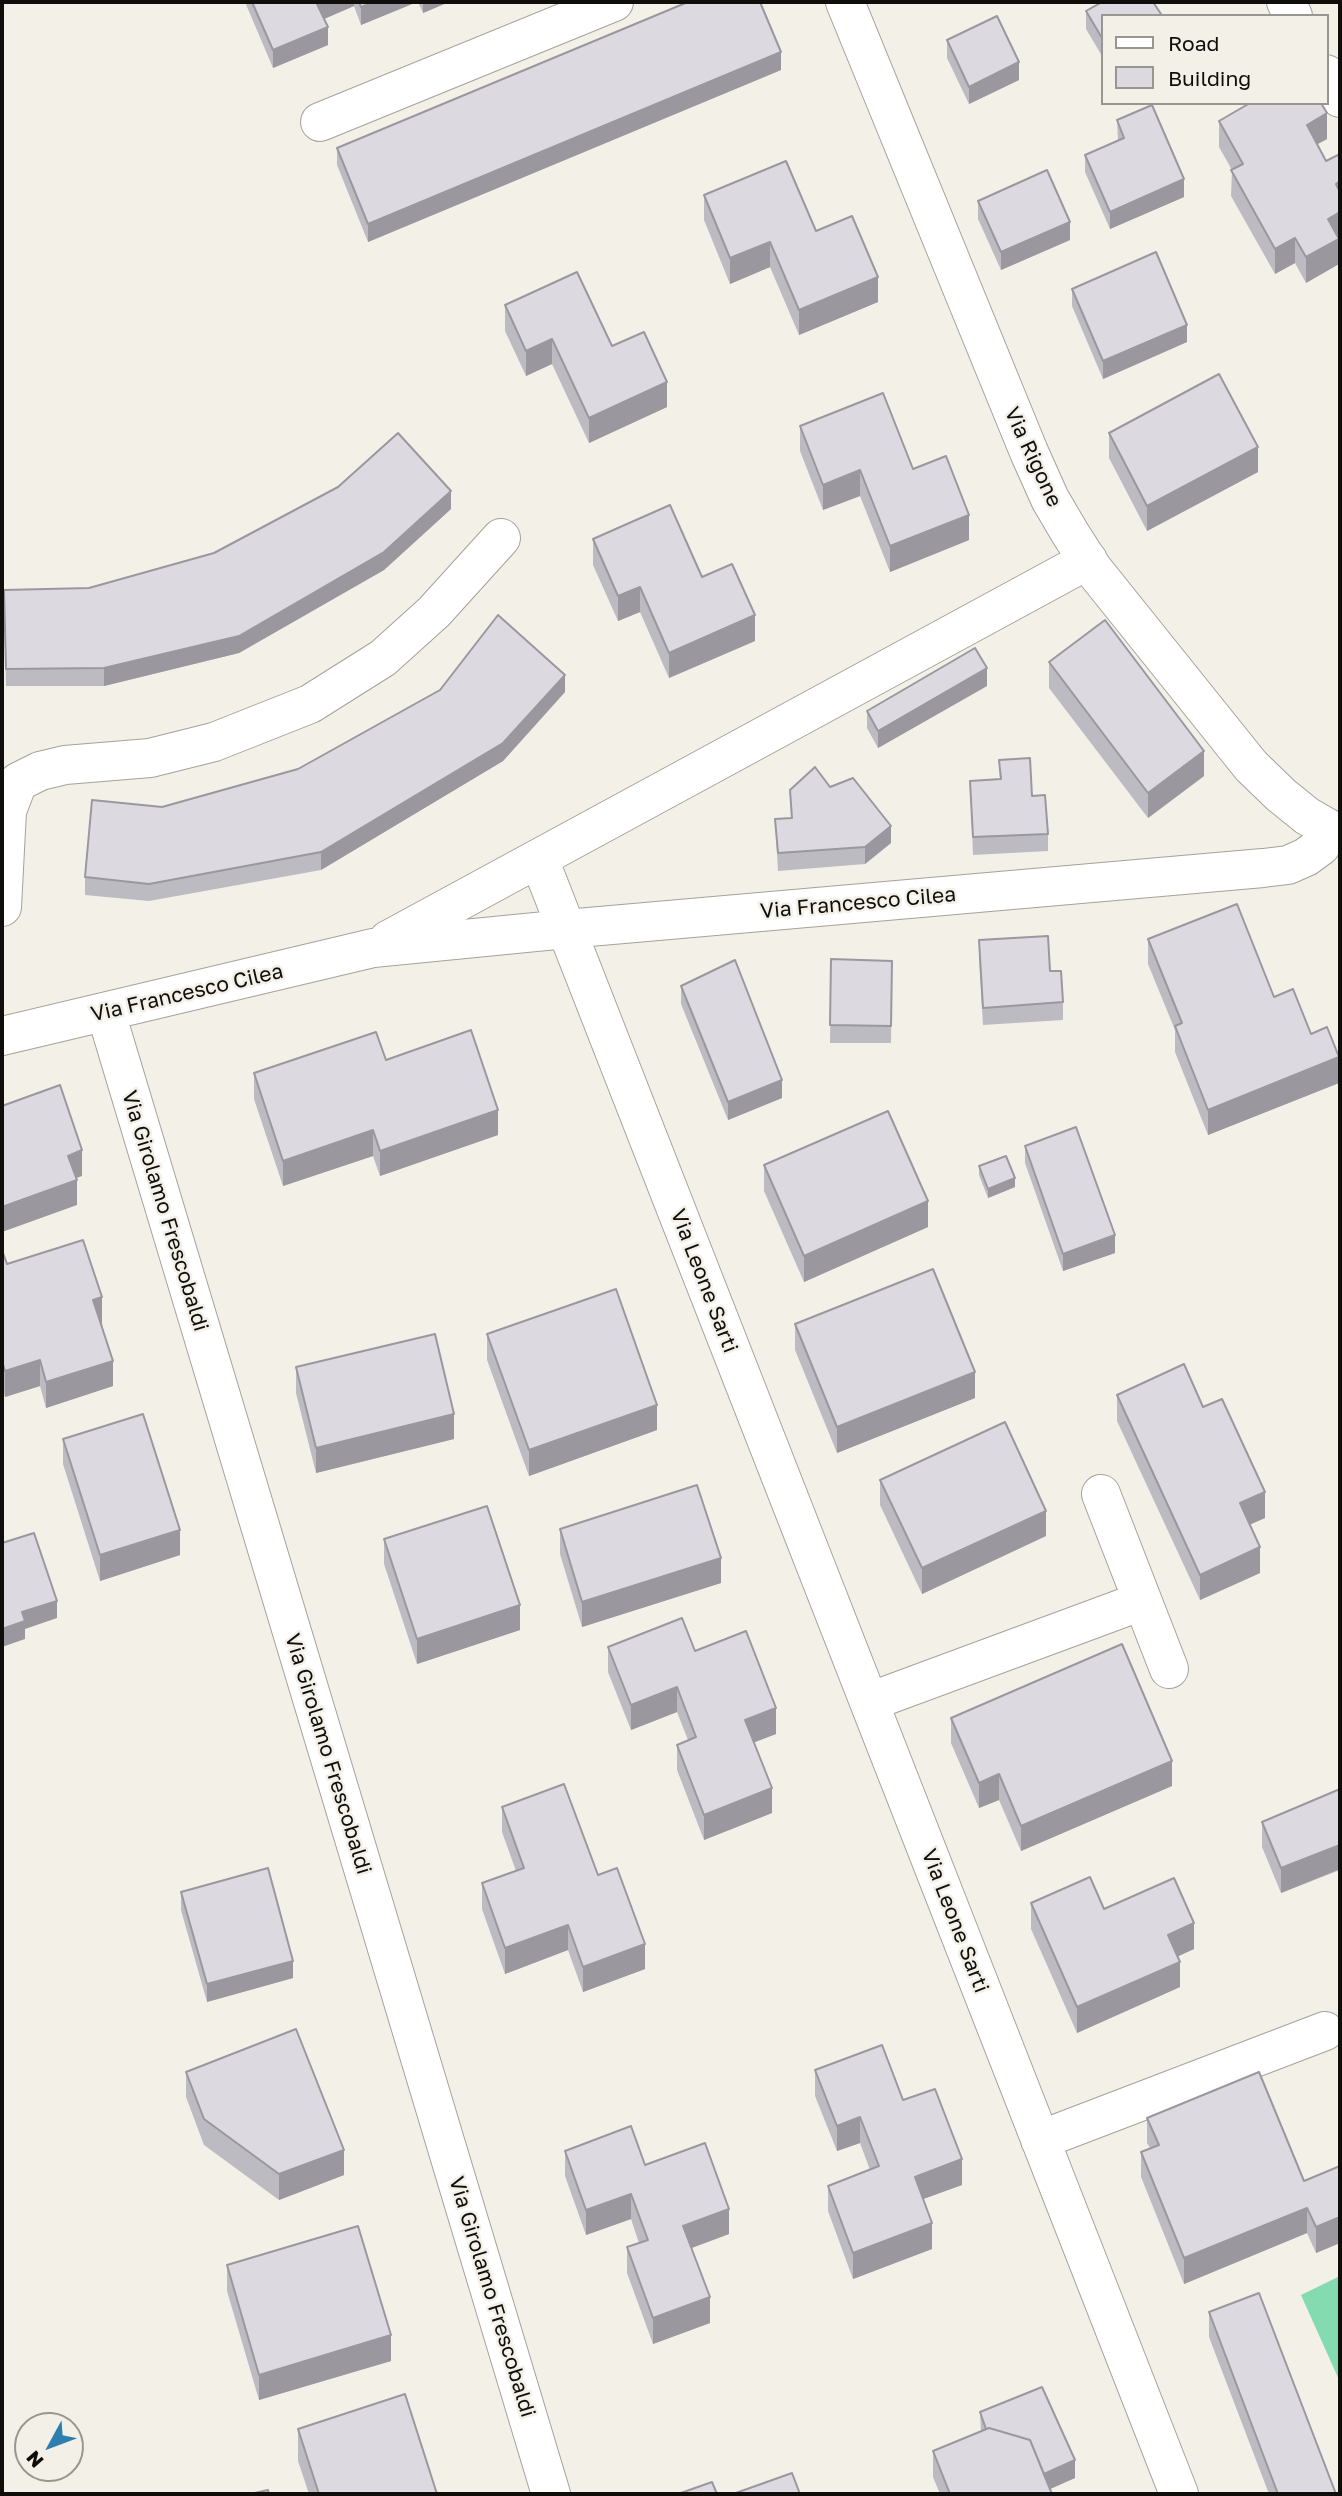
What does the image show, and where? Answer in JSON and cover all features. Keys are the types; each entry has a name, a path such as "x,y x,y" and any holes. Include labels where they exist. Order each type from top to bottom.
{"street":[{"path":"320,122 614,2"},
{"name":"Via Rigone","path":"845,2 1028,452 1050,499 1088,560 1251,766 1307,816 1335,833"},
{"path":"1328,77 1340,98"},
{"path":"2,907 7,811 18,782 40,771 65,765 150,758 215,742 310,704 383,658 434,612 501,538"},
{"name":"Via Francesco Cilea","path":"373,948 1088,560"},
{"name":"Via Francesco Cilea","path":"2,1036 373,948 1288,865 1306,857 1335,833"},
{"name":"Via Leone Sarti","path":"539,859 1178,2494"},
{"name":"Via Girolamo Frescobaldi","path":"106,1013 551,2494"},
{"path":"1101,1494 1169,1669"},
{"path":"869,1702 1142,1601"},
{"path":"1040,2140 1325,2031"}],"green space":[{"path":"1340,2276 1340,2382 1301,2295"}],"building":[{"path":"252,2 323,2 317,4 328,27 273,50"},
{"path":"359,2 374,2 361,7"},
{"path":"688,2 760,2 781,52 368,224 337,148"},
{"path":"1102,2 1153,2 1161,14 1100,14 1100,35 1086,11"},
{"path":"997,16 1019,62 969,87 947,40"},
{"path":"1152,105 1184,179 1110,212 1085,155 1124,138 1117,120"},
{"path":"1247,105 1322,105 1327,113 1307,125 1326,161 1340,154 1340,181 1336,184 1340,192 1340,212 1328,219 1339,239 1306,257 1295,238 1275,249 1231,170 1243,164 1219,121"},
{"path":"786,161 816,231 852,216 878,277 799,310 770,242 730,258 704,195"},
{"path":"1047,170 1070,222 1001,252 978,201"},
{"path":"1156,252 1187,325 1103,361 1072,289"},
{"path":"577,272 612,346 644,332 667,382 589,418 552,339 526,351 505,305"},
{"path":"1219,374 1258,447 1147,506 1109,433"},
{"path":"883,393 913,469 946,456 969,515 890,546 860,470 823,485 800,426"},
{"path":"398,433 451,491 384,552 239,636 104,668 6,669 4,590 89,588 214,553 338,487"},
{"path":"670,505 702,577 732,564 755,615 669,653 640,587 618,596 593,539"},
{"path":"498,615 565,675 503,743 321,852 149,884 85,877 92,800 162,807 298,769 440,690"},
{"path":"1105,620 1204,751 1148,793 1049,662"},
{"path":"975,648 987,668 878,731 867,711"},
{"path":"1030,758 1032,796 1045,795 1048,834 973,837 970,781 1001,779 999,760"},
{"path":"815,767 830,787 853,778 891,826 865,847 778,853 775,819 792,818 790,790"},
{"path":"1237,904 1274,997 1293,989 1311,1034 1327,1027 1339,1057 1208,1110 1175,1026 1182,1023 1148,939"},
{"path":"1048,936 1050,971 1061,971 1063,1002 983,1008 979,940"},
{"path":"831,959 892,961 891,1026 830,1025"},
{"path":"735,960 782,1080 728,1102 681,986"},
{"path":"471,1030 498,1110 380,1151 373,1130 283,1161 254,1073 376,1032 386,1060"},
{"path":"60,1085 82,1150 68,1156 77,1180 2,1207 2,1106"},
{"path":"888,1111 928,1201 804,1256 764,1165"},
{"path":"1076,1127 1115,1235 1063,1254 1025,1146"},
{"path":"1006,1156 1015,1178 988,1189 979,1166"},
{"path":"83,1240 102,1297 93,1300 113,1361 46,1382 40,1360 5,1371 2,1361 2,1250 7,1264"},
{"path":"933,1269 975,1372 837,1427 795,1324"},
{"path":"616,1289 657,1405 529,1450 487,1334"},
{"path":"435,1334 454,1414 316,1448 296,1367"},
{"path":"1184,1364 1203,1407 1222,1399 1265,1492 1240,1503 1260,1547 1200,1575 1117,1395"},
{"path":"143,1414 180,1530 100,1555 63,1439"},
{"path":"1005,1422 1046,1511 922,1568 880,1480"},
{"path":"697,1485 721,1558 582,1602 560,1529"},
{"path":"487,1506 520,1605 417,1639 384,1539"},
{"path":"34,1533 57,1601 22,1612 25,1621 2,1629 2,1543"},
{"path":"682,1618 695,1651 746,1631 776,1708 745,1720 772,1788 704,1815 677,1745 696,1737 677,1687 631,1705 608,1647"},
{"path":"1122,1644 1172,1761 1021,1826 999,1774 979,1783 951,1718"},
{"path":"564,1784 598,1875 617,1868 645,1944 583,1967 568,1925 505,1948 482,1883 524,1868 502,1807"},
{"path":"1340,1789 1340,1845 1281,1868 1262,1822"},
{"path":"268,1868 293,1961 207,1984 181,1892"},
{"path":"1090,1877 1104,1909 1174,1878 1194,1923 1168,1935 1180,1962 1077,2007 1031,1903"},
{"path":"296,2029 344,2150 279,2174 204,2119 186,2072"},
{"path":"882,2045 903,2100 935,2089 962,2159 915,2177 932,2223 853,2253 828,2186 879,2166 860,2117 837,2126 815,2070"},
{"path":"1259,2072 1304,2181 1340,2166 1340,2217 1316,2227 1307,2208 1184,2258 1141,2152 1159,2145 1147,2118"},
{"path":"631,2126 645,2165 705,2143 729,2209 683,2226 710,2297 653,2318 627,2247 648,2240 631,2194 586,2210 565,2151"},
{"path":"358,2226 391,2335 259,2375 227,2265"},
{"path":"1259,2293 1336,2494 1278,2494 1209,2312"},
{"path":"1042,2387 1075,2460 1044,2474 1030,2440 986,2429 980,2412"},
{"path":"405,2394 437,2494 319,2494 298,2429"},
{"path":"989,2428 1030,2440 1052,2494 950,2494 933,2451"},
{"path":"792,2473 800,2494 733,2494"},
{"path":"712,2482 717,2494 678,2494"},
{"path":"268,2490 269,2494 250,2494"}]}
